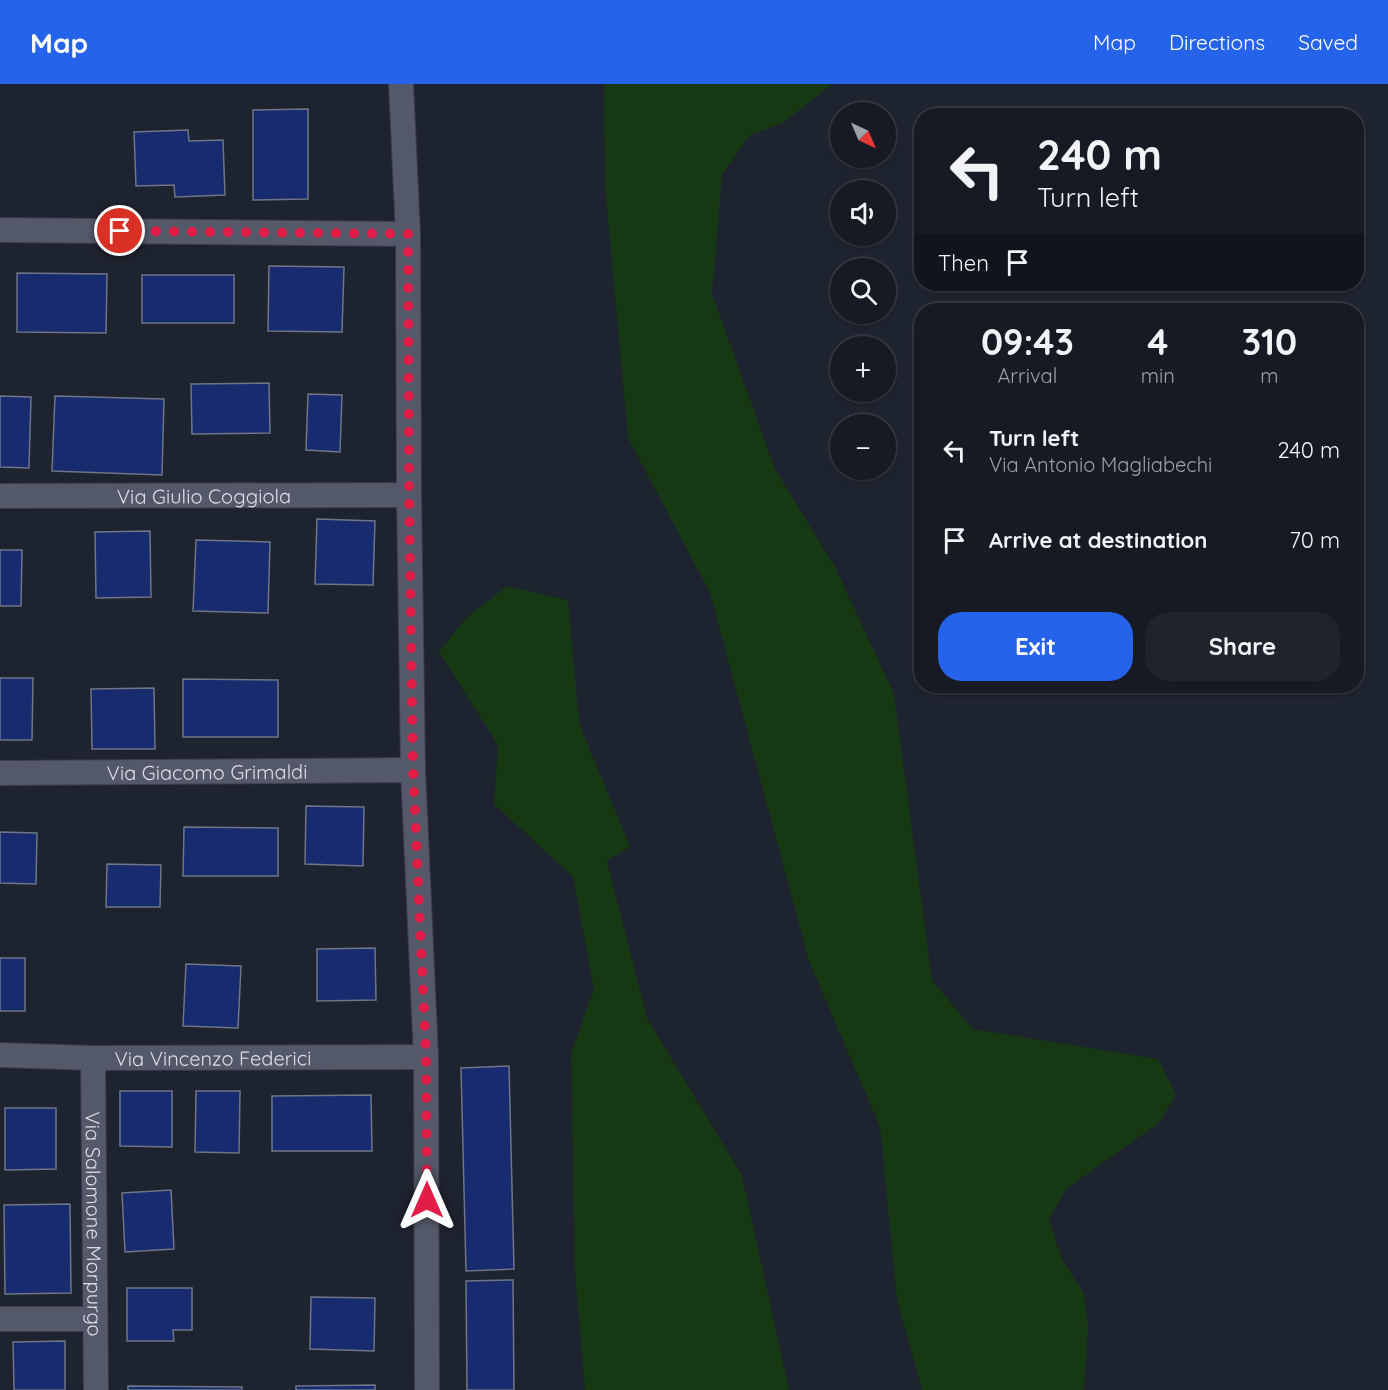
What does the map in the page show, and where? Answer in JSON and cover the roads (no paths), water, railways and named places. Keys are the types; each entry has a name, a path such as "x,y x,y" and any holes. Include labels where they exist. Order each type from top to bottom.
{"street":[{"path":"401,84 408,234 413,770 426,1057 428,1390"},
{"path":"0,230 408,234"},
{"name":"Via Giulio Coggiola","path":"0,496 409,495"},
{"name":"Via Giacomo Grimaldi","path":"0,773 413,770"},
{"name":"Via Vincenzo Federici","path":"0,1055 93,1058 426,1057"},
{"name":"Via Salomone Morpurgo","path":"93,1058 96,1390"},
{"path":"0,1319 94,1319"}]}
